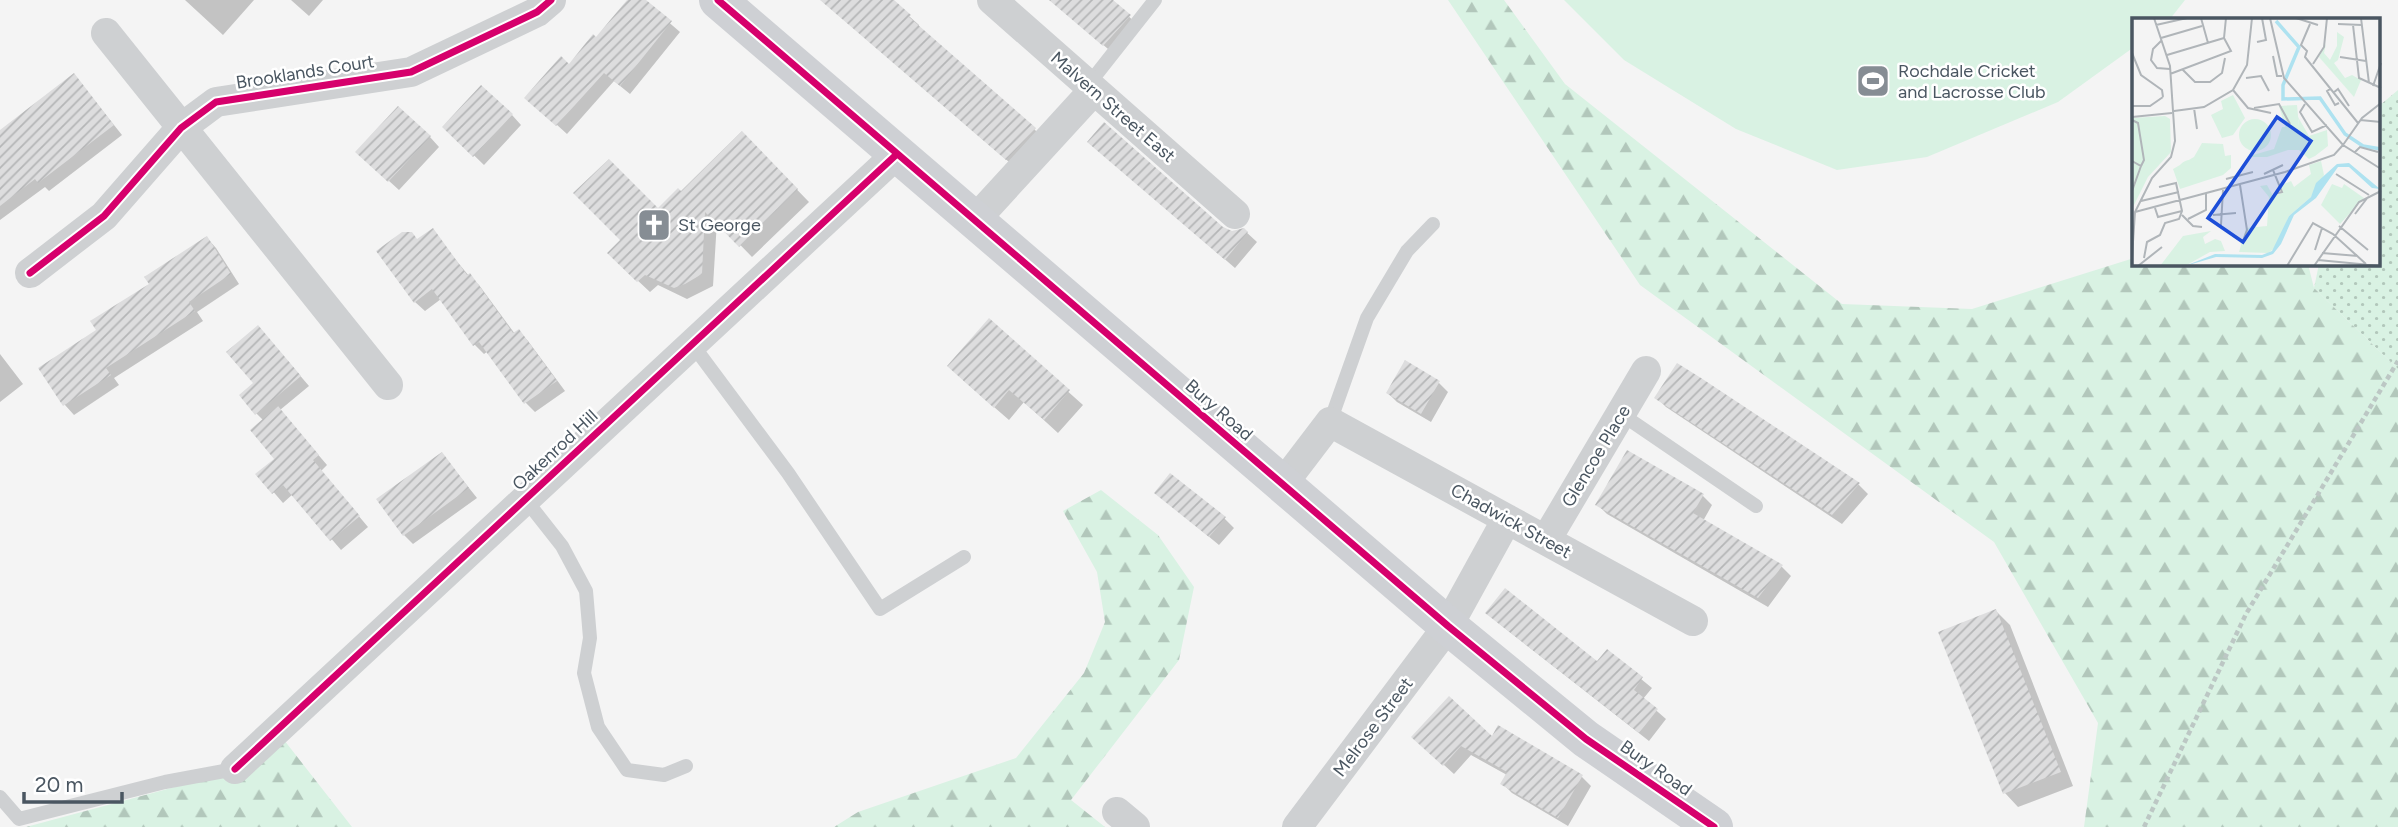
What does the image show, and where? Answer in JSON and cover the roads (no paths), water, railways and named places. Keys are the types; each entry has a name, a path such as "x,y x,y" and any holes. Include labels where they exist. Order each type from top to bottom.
{"main road":[{"name":"Bury Road","path":"718,0 1448,626 1586,739 1714,827"}],"street":[{"name":"Brooklands Court","path":"30,273 104,216 181,128 216,102 411,72 537,12 551,0"},
{"name":"Malvern Street East","path":"992,0 1235,214"},
{"path":"106,33 388,385"},
{"path":"974,221 1091,87"},
{"name":"Oakenrod Hill","path":"235,769 897,154"},
{"name":"Glencoe Place","path":"1546,540 1646,372"},
{"path":"1282,485 1330,422"},
{"name":"Chadwick Street","path":"1330,422 1693,621"},
{"name":"Melrose Street","path":"1297,827 1448,626 1507,519"}],"lane":[{"path":"1091,87 1155,1"},
{"path":"1330,422 1367,318 1407,251 1433,224"},
{"path":"692,344 788,473 880,609 964,556"},
{"path":"1621,414 1756,506"},
{"path":"525,499 562,546 586,592 590,638 584,673 598,727 627,769 664,775 686,766"},
{"path":"0,797 19,819 165,782 235,769"}],"place":[{"name":"Rochdale Cricket and Lacrosse Club","path":"1873,81"},
{"name":"St George","path":"654,225"}]}
